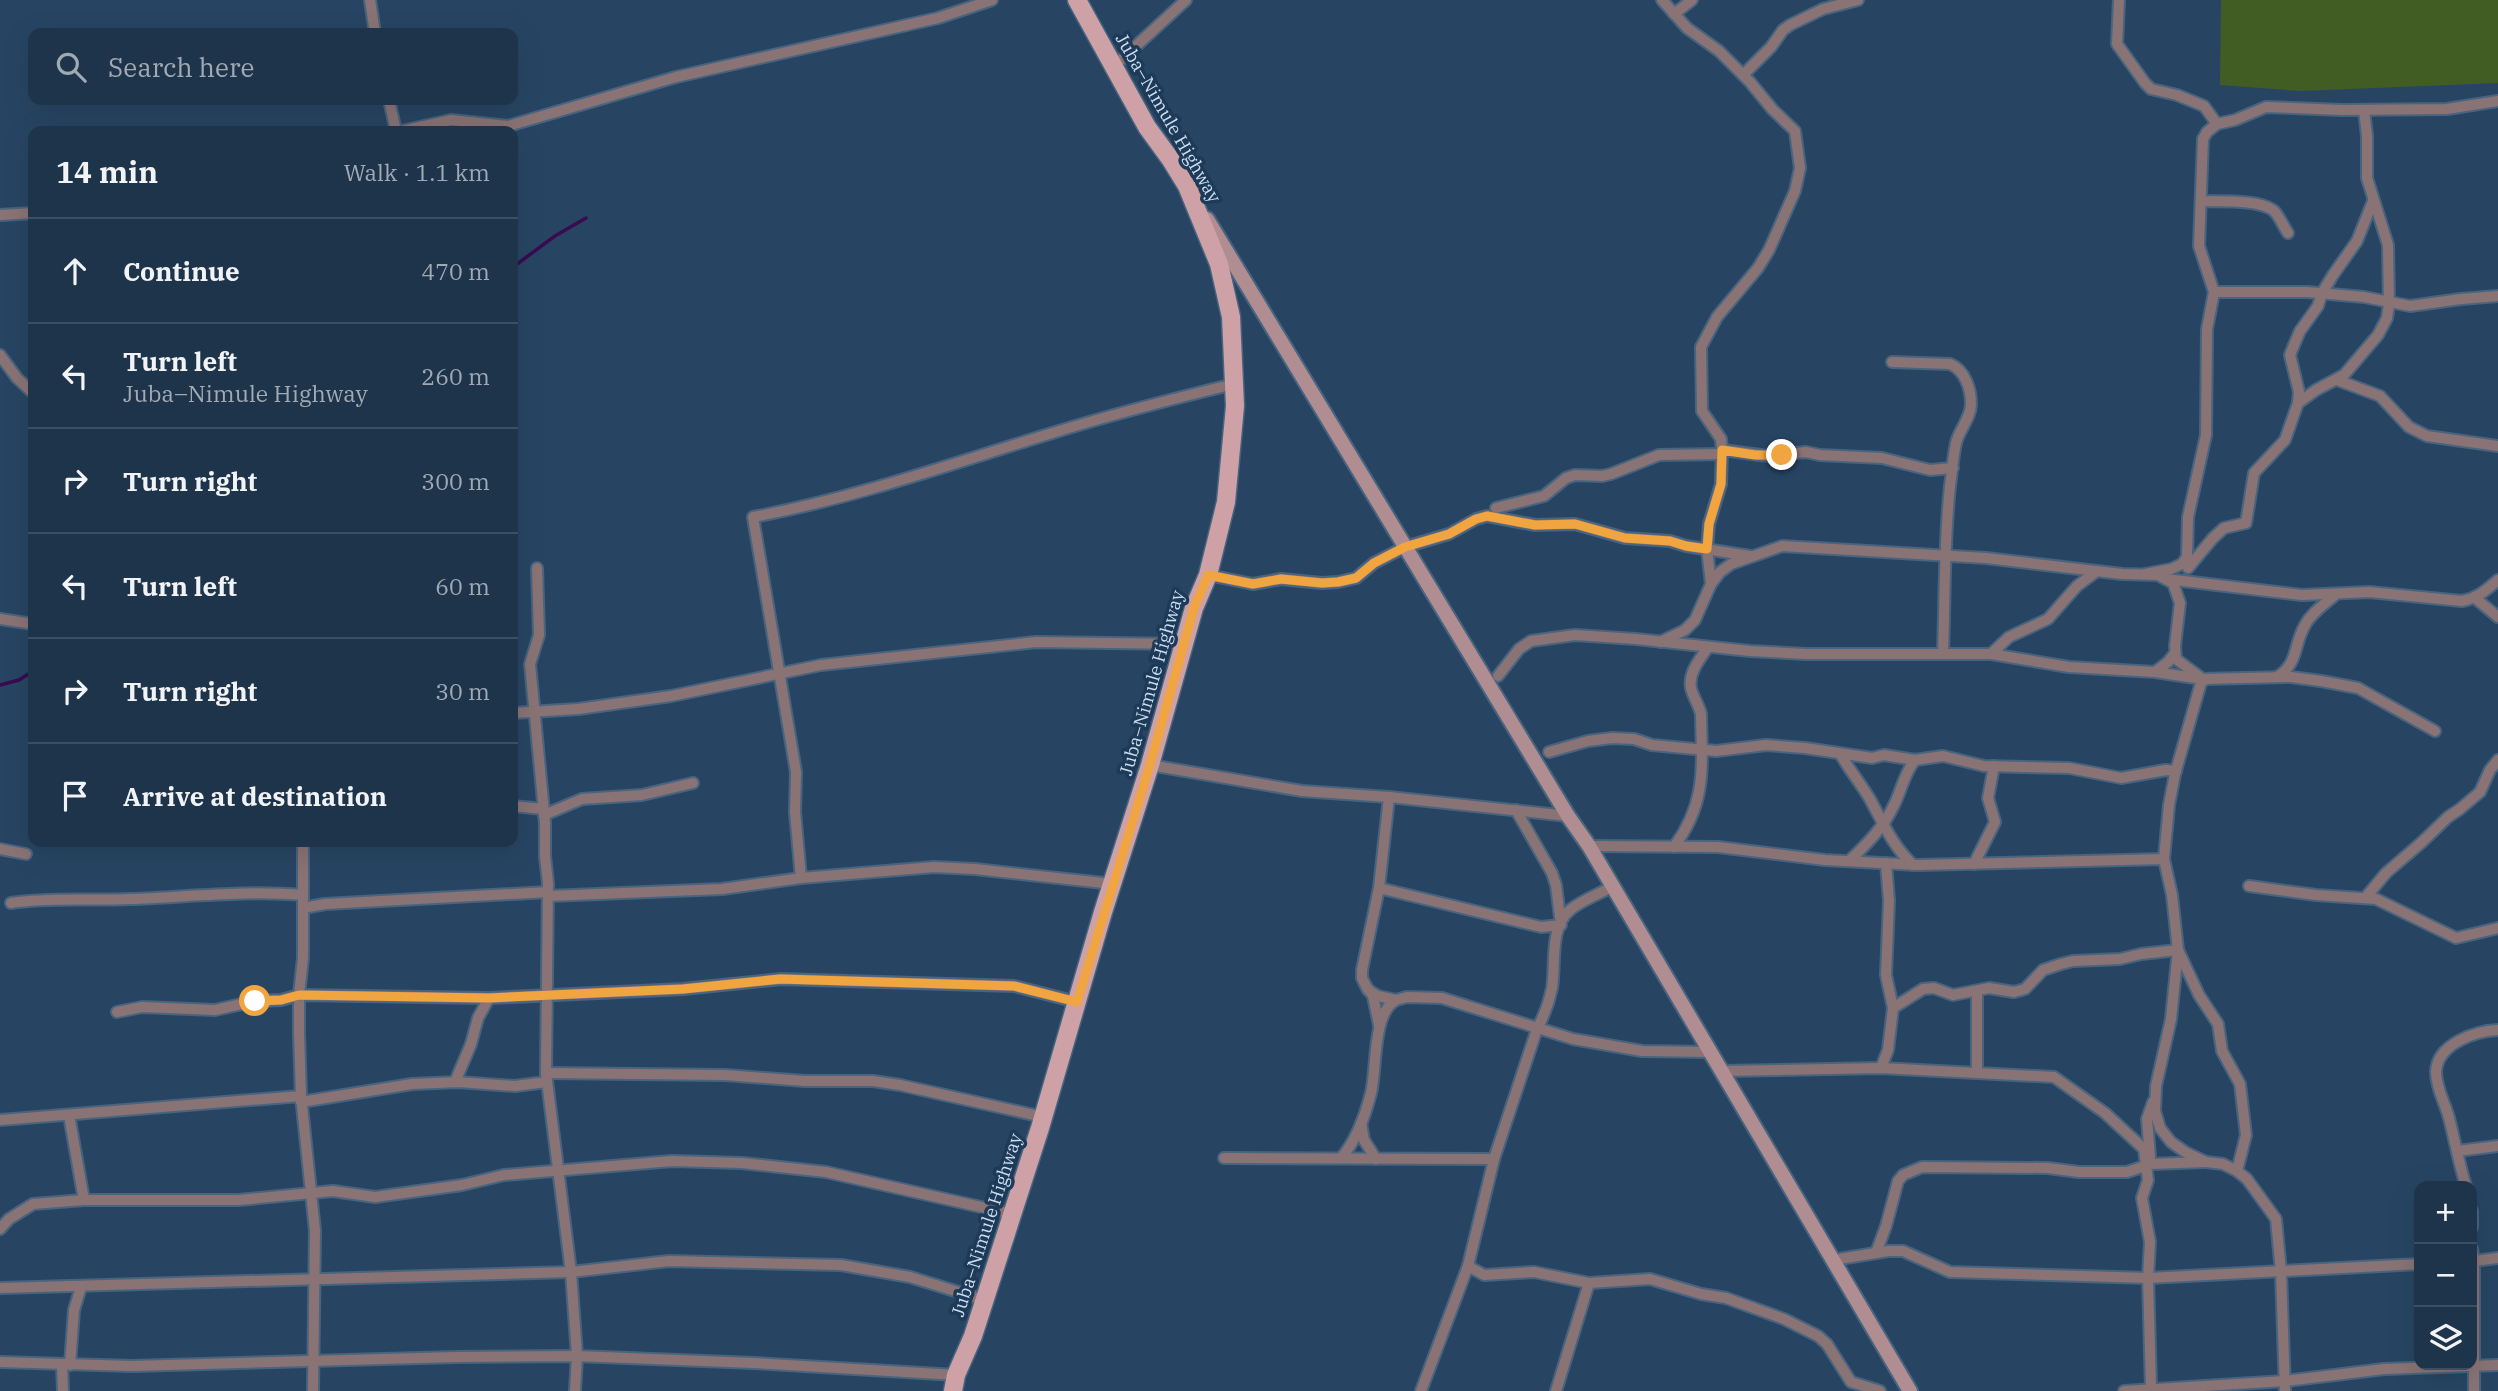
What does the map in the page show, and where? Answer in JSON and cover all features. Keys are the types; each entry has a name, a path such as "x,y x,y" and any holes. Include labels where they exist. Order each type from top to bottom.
{"main road":[{"name":"Juba–Nimule Highway","path":"955,1383 967,1355 1043,1117 1150,765 1194,608 1208,575 1226,502 1235,406 1231,317 1219,264 1187,186 1147,127 1077,0"},
{"path":"1187,186 1568,816 1590,846 1910,1391"}],"street":[{"path":"370,0 374,28"},
{"path":"424,126 451,120 508,126 676,77 938,19 992,0"},
{"path":"1112,68 1186,0"},
{"path":"1662,0 1687,28 1719,51 1796,131 1799,175 1795,191 1769,250 1758,268 1717,317 1700,347 1702,411 1721,439 1722,452 1721,484 1709,524 1707,549 1711,584"},
{"path":"1674,13 1692,0"},
{"path":"1743,75 1790,25 1823,9 1858,0"},
{"path":"2119,0 2116,44 2145,82 2151,89 2177,95 2204,106 2217,124"},
{"path":"2204,679 2176,659 2175,653 2180,603 2188,581 2188,517 2206,435 2207,339 2214,292 2199,246 2203,139 2217,124 2235,120 2266,107 2447,109 2498,101"},
{"path":"390,105 395,126"},
{"path":"2298,403 2344,375 2378,335 2387,318 2388,245 2385,229 2373,201 2365,166 2367,136 2364,110"},
{"path":"2201,201 2243,203 2270,208 2276,212 2288,233"},
{"path":"2145,574 2188,563 2224,528 2246,523 2254,472 2285,440 2298,403 2300,392 2290,355 2300,331 2318,306 2322,293 2357,241 2373,201"},
{"path":"0,215 28,213"},
{"path":"2214,292 2271,290 2322,293 2364,297 2389,304 2421,306 2498,296"},
{"path":"0,355 28,388"},
{"path":"1892,362 1950,364 1962,372 1970,394 1971,407 1956,443 1953,468 1944,652"},
{"path":"2337,380 2380,396 2409,427 2427,436 2498,446"},
{"path":"802,877 795,812 796,772 753,516 799,508 881,487 1049,433 1234,383"},
{"path":"1496,508 1544,496 1566,478 1611,474 1659,455 1722,452 1768,456 1807,452 1882,458 1930,470 1953,468"},
{"path":"1208,575 1253,584 1281,579 1338,582 1356,578 1374,563 1405,547 1449,534 1487,516 1535,525 1575,524 1625,538 1670,541 1753,556"},
{"path":"1660,642 1685,630 1695,620 1711,584 1720,572 1731,564 1782,546 1947,555 2145,574 2166,579 2302,595 2369,592 2462,601 2475,598 2498,580"},
{"path":"537,568 539,635 530,663 548,894 546,1077 571,1272 577,1356 575,1391"},
{"path":"1991,654 2009,637 2048,620 2077,586 2097,570"},
{"path":"2166,579 2173,583 2180,603"},
{"path":"2277,677 2288,670 2294,661 2298,642 2311,616 2337,593"},
{"path":"2475,598 2498,617"},
{"path":"0,619 28,623"},
{"path":"1498,676 1519,649 1531,641 1575,635 1806,654 1991,654 2069,667 2155,672 2204,679 2311,679 2358,688 2435,731"},
{"path":"518,713 578,709 671,696 821,665 1036,642 1184,644"},
{"path":"1674,847 1694,817 1701,794 1701,715 1690,680 1695,666 1708,647"},
{"path":"2155,672 2175,653"},
{"path":"2151,1388 2148,1278 2150,1242 2142,1198 2148,1180 2149,1165 2147,1119 2168,1041 2178,950 2172,895 2164,859 2168,805 2204,679"},
{"path":"1549,752 1588,741 1612,738 1716,751 1766,745 1872,758 1891,755 1915,760 1943,755 1973,764 2069,768 2121,778 2166,770 2176,771"},
{"path":"1841,755 1900,853 1913,865"},
{"path":"1849,861 1883,825 1896,803 1908,769 1915,760"},
{"path":"2366,897 2386,873 2480,792 2490,769 2498,760"},
{"path":"1150,765 1301,791 1388,797 1568,816"},
{"path":"1974,864 1995,822 1988,798 1994,766"},
{"path":"518,807 543,812 582,799 642,795 693,783"},
{"path":"1380,1028 1373,996 1362,978 1362,970 1379,888 1388,797"},
{"path":"1516,810 1552,873 1561,925"},
{"path":"1590,846 1718,847 1913,865 2164,859"},
{"path":"303,847 303,958 299,995 301,1099 313,1193 316,1251 313,1391"},
{"path":"0,849 26,854"},
{"path":"1881,1068 1888,1049 1893,1008 1886,975 1889,912 1886,863"},
{"path":"303,908 548,894 722,889 802,877 934,867 1113,884"},
{"path":"1421,1391 1468,1266 1494,1159 1537,1029 1546,1010 1552,987 1556,943 1564,917 1571,909 1613,886"},
{"path":"2249,886 2316,895 2376,899 2456,938 2498,928"},
{"path":"1379,888 1541,927 1561,925"},
{"path":"11,903 32,900 303,895"},
{"path":"1893,1008 1923,989 1934,988 1953,995 1989,988 2020,991 2042,970 2073,961 2120,959 2178,950"},
{"path":"2178,950 2199,995 2216,1020 2222,1051 2240,1084 2246,1135 2237,1171"},
{"path":"117,1012 142,1007 215,1010 299,995 489,998 683,989 780,979 1014,986 1077,1002"},
{"path":"1368,990 1378,996 1396,1000 1408,997 1442,998 1573,1039 1642,1051 1711,1052"},
{"path":"1977,1073 1978,991"},
{"path":"454,1082 471,1044 478,1018 489,998"},
{"path":"1341,1158 1350,1148 1361,1123 1375,1074 1384,1012 1396,1000"},
{"path":"2465,1181 2438,1086 2436,1069 2446,1053 2462,1039 2478,1032 2498,1030"},
{"path":"1723,1070 1881,1068 2054,1077 2105,1113 2144,1149 2149,1165"},
{"path":"0,1121 301,1099 412,1084 454,1082 515,1086 546,1077 725,1075 805,1081 873,1081 1043,1117"},
{"path":"2154,1098 2160,1128 2171,1142 2206,1162"},
{"path":"69,1115 85,1200"},
{"path":"1361,1123 1364,1140 1376,1159"},
{"path":"2458,1151 2498,1146"},
{"path":"1224,1158 1494,1159"},
{"path":"0,1229 9,1219 33,1204 85,1200 239,1200 333,1191 375,1197 462,1185 504,1175 671,1161 742,1163 825,1172 1012,1214"},
{"path":"1876,1253 1898,1181 1911,1170 1953,1166 2127,1172 2149,1165 2206,1162 2223,1164 2247,1180 2276,1219 2281,1272 2285,1386"},
{"path":"1833,1260 1903,1251 1950,1272 2148,1278 2414,1264"},
{"path":"2477,1261 2498,1258"},
{"path":"0,1288 571,1272 669,1261 841,1265 910,1277 984,1300"},
{"path":"1468,1266 1483,1275 1534,1272 1589,1283 1650,1279 1701,1294 1726,1298 1818,1336 1828,1344 1850,1387 1880,1391"},
{"path":"1556,1391 1589,1283"},
{"path":"63,1391 74,1310 81,1287"},
{"path":"0,1362 66,1365 577,1356 754,1363 955,1383"},
{"path":"2477,1367 2498,1365"},
{"path":"2124,1391 2151,1388 2285,1386 2384,1369 2414,1368"},
{"path":"2473,1370 2474,1391"}],"green space":[{"path":"2221,0 2498,0 2498,83 2301,91 2220,85"}],"waterway":[{"path":"518,263 555,236 586,218"},
{"path":"0,685 19,680 28,674"}],"route":[{"path":"255,1001 281,1000 299,995 489,998 683,989 780,979 1014,986 1077,1002 1150,765 1194,608 1208,575 1253,584 1281,579 1338,582 1356,578 1374,563 1405,547 1449,534 1487,516 1535,525 1575,524 1625,538 1670,541 1707,549 1709,524 1721,484 1722,450 1755,455 1782,455"}]}
